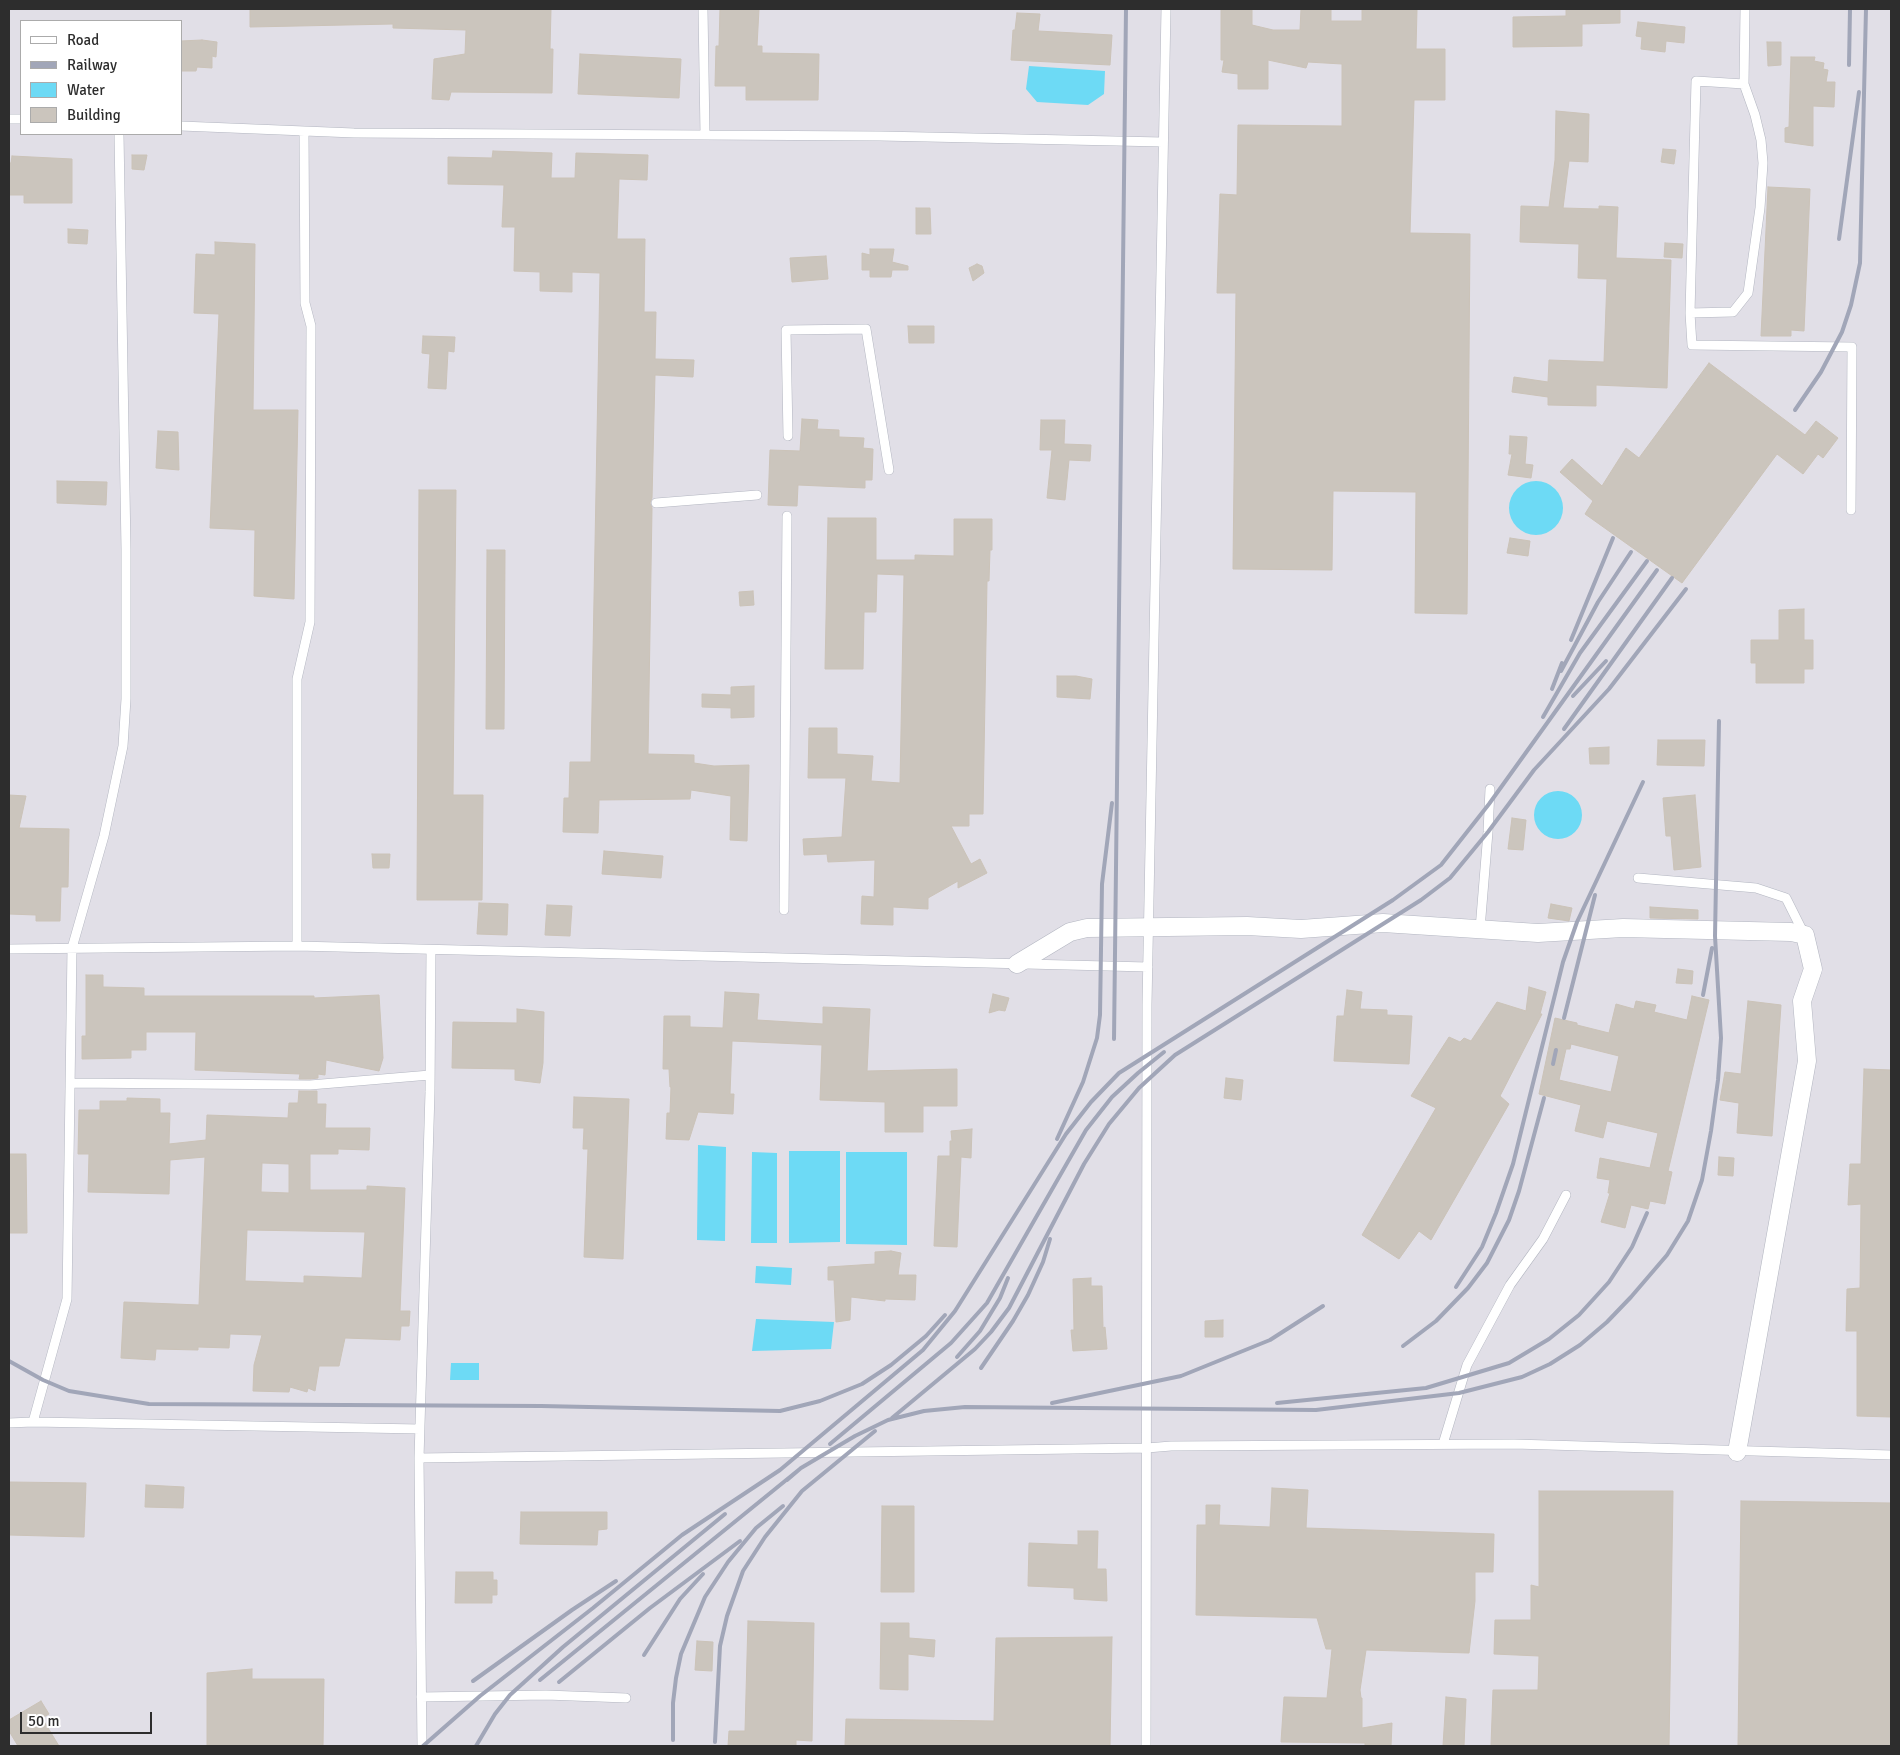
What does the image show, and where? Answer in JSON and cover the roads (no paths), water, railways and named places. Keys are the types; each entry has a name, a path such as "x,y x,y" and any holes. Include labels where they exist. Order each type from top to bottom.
{"street":[{"path":"1017,964 1070,932 1087,928 1247,926 1301,929 1383,923 1538,933 1623,928 1791,932 1805,935 1813,969 1802,1001 1808,1060 1737,1452"}],"lane":[{"path":"703,9 706,135"},
{"path":"1146,1746 1148,928 1166,9"},
{"path":"1690,313 1733,312 1748,293 1760,208 1763,163 1759,131 1744,84 1744,9"},
{"path":"1744,84 1696,82 1690,313 1692,345 1852,347 1851,510"},
{"path":"182,126 364,133 880,136 1163,142"},
{"path":"297,946 296,679 310,622 311,326 304,303 304,131"},
{"path":"33,1422 67,1298 72,948 90,890 111,807 123,746 126,699 126,548 119,135"},
{"path":"788,436 786,330 866,328 890,470"},
{"path":"656,503 757,495"},
{"path":"784,910 787,516"},
{"path":"1480,929 1490,789"},
{"path":"1638,878 1756,888 1786,898 1805,935"},
{"path":"9,949 297,946 1148,967"},
{"path":"422,1746 419,1458 430,1075 431,950"},
{"path":"70,1083 310,1085 430,1075"},
{"path":"1443,1444 1467,1365 1510,1285 1543,1239 1566,1195"},
{"path":"9,1423 420,1429"},
{"path":"419,1458 1147,1448 1171,1446 1443,1444 1514,1444 1891,1455"},
{"path":"421,1697 546,1695 626,1698"}],"water":[{"path":"1029,66 1105,71 1104,94 1088,105 1037,102 1026,89"},
{"path":"1531,481 1541,481 1551,485 1559,493 1563,508 1559,523 1551,531 1541,535 1531,535 1521,531 1513,523 1509,513 1509,503 1513,493 1521,485"},
{"path":"1553,791 1563,791 1572,795 1578,801 1581,806 1581,824 1572,835 1563,839 1553,839 1544,835 1538,829 1534,820 1534,810 1538,801 1544,795"},
{"path":"698,1145 726,1147 725,1241 697,1240"},
{"path":"789,1151 840,1151 840,1242 789,1243"},
{"path":"752,1152 777,1153 777,1243 751,1243"},
{"path":"846,1152 907,1152 907,1245 846,1244"},
{"path":"756,1266 792,1268 791,1285 755,1283"},
{"path":"756,1319 834,1322 831,1349 752,1351"},
{"path":"451,1363 479,1363 479,1380 450,1380"}],"railway":[{"path":"1114,1039 1126,9"},
{"path":"1849,65 1850,9"},
{"path":"1795,410 1821,372 1842,332 1851,305 1860,263 1866,9"},
{"path":"1839,239 1859,92"},
{"path":"1571,640 1613,538"},
{"path":"1561,671 1598,602 1631,552"},
{"path":"1543,717 1580,653 1647,561"},
{"path":"423,1746 480,1696 593,1608 682,1535 780,1470 923,1350 955,1311 1066,1134 1091,1102 1119,1073 1393,900 1441,865 1489,804 1657,570"},
{"path":"1564,729 1672,578"},
{"path":"892,1418 975,1349 1009,1308 1084,1164 1109,1124 1139,1088 1175,1055 1421,900 1450,878 1488,832 1534,770 1609,689 1686,589"},
{"path":"1573,696 1606,661"},
{"path":"1552,689 1562,663"},
{"path":"801,1468 855,1436 888,1420 924,1411 965,1407 1316,1410 1459,1393 1522,1377 1550,1364 1580,1345 1607,1322 1667,1255 1688,1221 1702,1180 1718,1080 1721,1038 1715,936 1719,721"},
{"path":"1456,1287 1482,1247 1513,1164 1563,962 1577,922 1643,782"},
{"path":"1057,1139 1083,1082 1097,1038 1100,1015 1102,884 1112,803"},
{"path":"1564,1018 1595,895"},
{"path":"1703,995 1712,948"},
{"path":"1553,1064 1556,1050"},
{"path":"830,1444 951,1343 987,1303 1086,1130 1112,1097 1164,1052"},
{"path":"1403,1346 1436,1321 1468,1288 1487,1263 1509,1220 1519,1191 1544,1098"},
{"path":"1277,1403 1426,1388 1509,1363 1549,1339 1579,1315 1609,1282 1632,1247 1647,1213"},
{"path":"981,1368 1028,1295 1043,1262 1050,1239"},
{"path":"957,1357 980,1331 1000,1298 1008,1278"},
{"path":"1052,1403 1181,1376 1270,1340 1323,1306"},
{"path":"9,1361 43,1380 69,1391 149,1404 541,1406 780,1411 820,1401 862,1384 891,1365 926,1336 945,1315"},
{"path":"715,1742 720,1646 727,1616 743,1571 765,1537 802,1491 875,1431"},
{"path":"540,1680 801,1468 787,1480"},
{"path":"673,1740 673,1703 681,1654 705,1597 728,1562 756,1528 783,1506"},
{"path":"476,1746 495,1714 510,1695 563,1647 725,1514"},
{"path":"559,1682 650,1608 740,1541"},
{"path":"644,1655 680,1599 703,1574"},
{"path":"473,1681 616,1581"}]}
